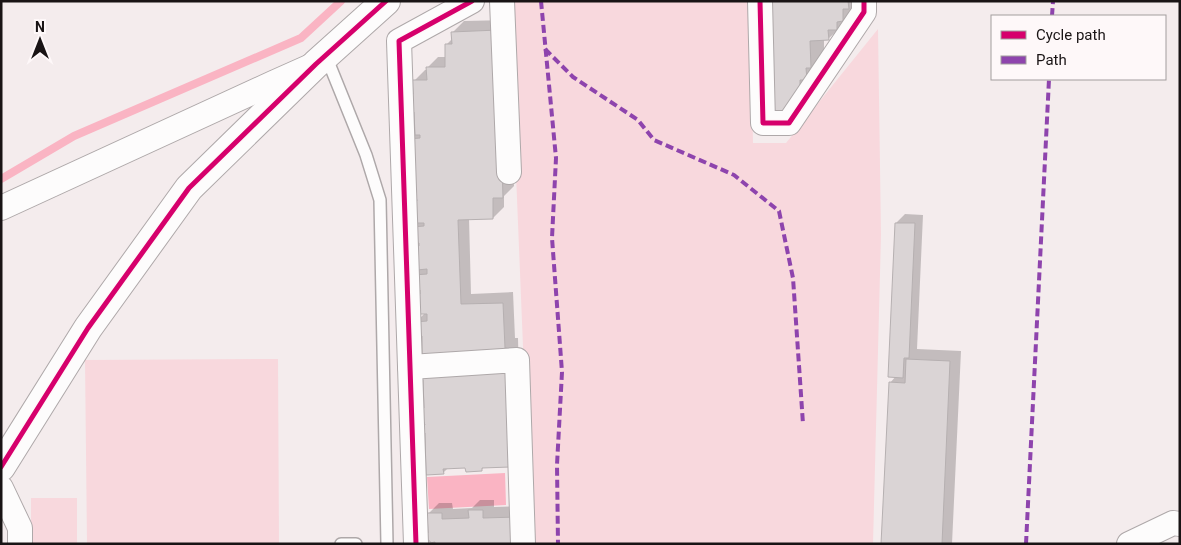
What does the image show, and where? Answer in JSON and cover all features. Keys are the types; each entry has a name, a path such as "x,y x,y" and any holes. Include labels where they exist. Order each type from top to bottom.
{"street":[{"path":"1,467 88,328 189,188 321,60 386,1"},
{"path":"502,1 509,172"},
{"path":"760,1 763,123 789,123 864,12 864,1"},
{"path":"416,544 398,41 463,3"},
{"path":"1,208 321,60"},
{"path":"410,367 517,360 523,544"},
{"path":"1,488 20,528 20,544"},
{"path":"1129,544 1173,523 1180,524"}],"lane":[{"path":"321,60 366,155 380,200 387,544"},
{"path":"341,544 356,544"}],"shaded area":[{"path":"509,1 750,1 753,143 786,143 878,29 881,235 873,544 531,544"},
{"path":"278,359 279,544 87,544 85,360"},
{"path":"505,473 506,505 429,509 427,477"},
{"path":"31,498 77,498 77,544 31,544"}],"building":[{"path":"769,1 848,1 849,9 843,9 843,21 837,22 837,30 828,30 829,40 810,41 811,68 806,68 807,80 800,80 800,98 791,98 791,112 773,113"},
{"path":"498,30 503,198 493,198 493,219 458,220 461,304 503,303 505,348 507,348 510,467 482,468 482,471 466,472 465,468 443,469 444,474 426,475 425,433 419,434 418,426 425,425 424,422 419,422 419,409 424,408 423,380 417,380 422,365 422,336 415,337 414,322 427,321 427,314 418,314 414,294 420,294 420,290 413,290 413,275 427,274 427,269 417,270 412,246 419,246 419,243 412,243 411,227 424,226 424,223 417,223 410,201 417,201 416,196 410,196 408,139 420,138 420,135 415,135 414,112 407,112 407,94 413,94 412,80 427,80 426,67 445,67 445,44 452,44 451,32"},
{"path":"895,223 915,223 909,358 904,358 903,378 888,377"},
{"path":"906,359 950,361 942,544 881,544 889,382 905,383"},
{"path":"468,510 483,510 483,518 517,517 513,544 435,544 435,542 425,541 425,533 428,533 427,513 442,513 442,519 469,518"}],"waterway":[{"path":"1,179 74,136 301,38 341,1"}],"marked path":[{"path":"541,1 556,158 552,238 562,372 557,465 558,544"},
{"path":"1052,15 1053,1"},
{"path":"545,49 573,77 638,120 654,140 734,175 779,211 793,278 803,424"},
{"path":"1026,544 1049,80"}],"cycle path":[{"path":"1,467 88,328 189,188 316,64 386,1"},
{"path":"416,544 399,41 472,1"},
{"path":"760,1 763,123 789,123 864,12 864,1"}]}
